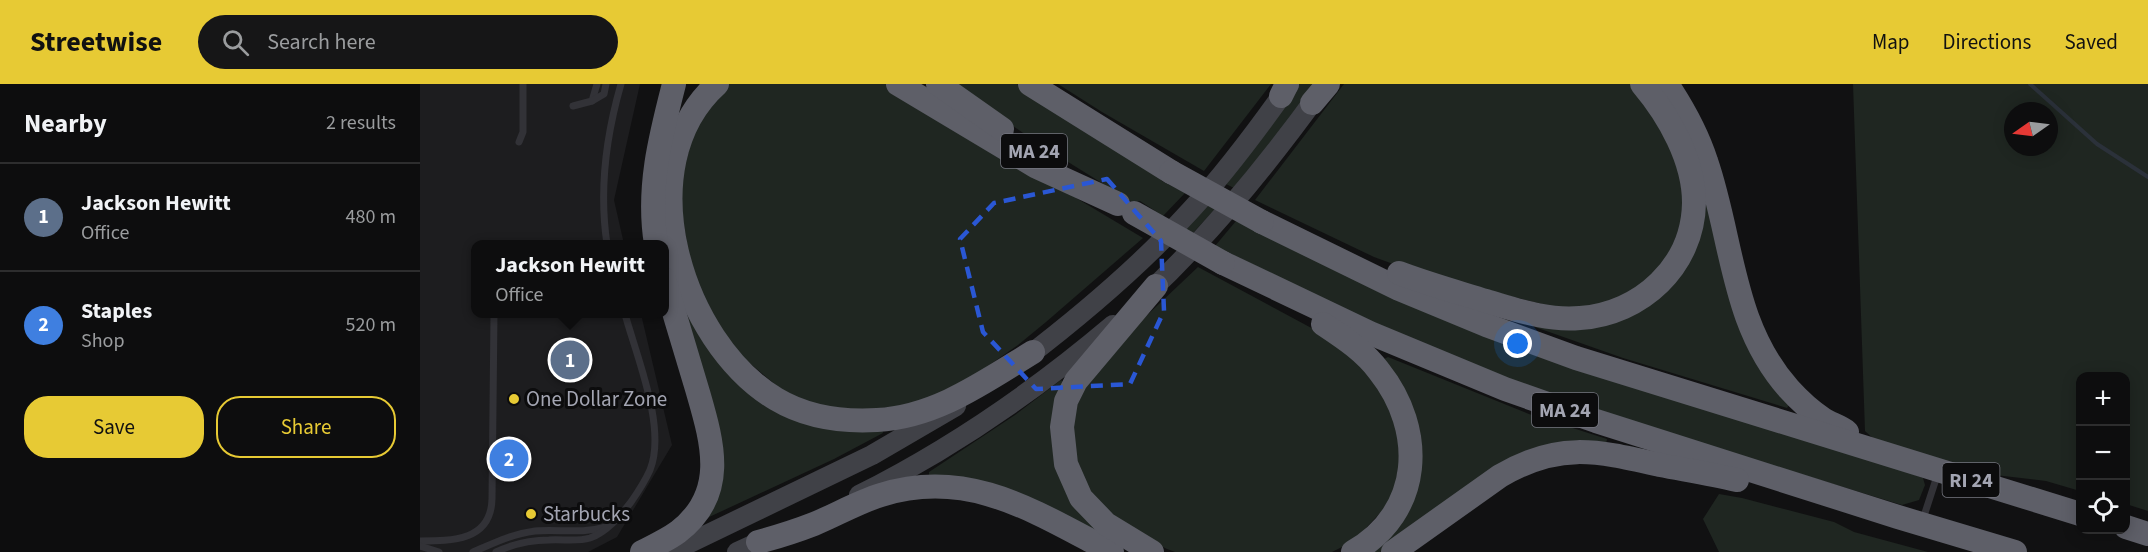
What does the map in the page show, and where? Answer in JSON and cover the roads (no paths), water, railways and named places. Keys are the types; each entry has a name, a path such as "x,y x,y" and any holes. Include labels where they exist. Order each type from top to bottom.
{"highway":[{"path":"657,240 653,206 655,167 674,84"},
{"path":"717,84 695,109 680,139 673,169 672,222 683,273 699,313 722,349 752,381 775,398 810,414 848,420 889,419 916,414 942,405 1033,352"},
{"path":"898,84 1035,166 1126,209"},
{"name":"MA 24","path":"938,84 1039,154 1126,209 1233,268 1379,337 1505,389 1898,517"},
{"name":"MA 24","path":"1030,84 1169,171 1266,224 1399,289 1542,346 1666,388 1861,446"},
{"path":"1046,84 1169,171"},
{"path":"1312,104 1327,84"},
{"path":"1266,224 1430,284 1526,312 1563,319 1616,311 1646,296 1670,272 1687,240 1692,222 1694,202 1692,183 1685,160 1668,122 1642,84"},
{"path":"1666,84 1692,127 1706,162 1742,306 1758,346 1777,375 1800,400 1824,420 1845,430 1861,446"},
{"path":"1233,268 1297,306 1353,345 1379,371 1402,406 1409,428 1411,451 1411,466 1403,497 1382,530 1353,552"},
{"path":"1152,552 1106,524 1081,498 1066,464 1062,427 1066,401 1076,381 1156,286"},
{"path":"642,552 678,532 693,518 708,490 713,468 708,430 669,296"},
{"name":"RI 24","path":"1861,446 2076,513"},
{"path":"1393,552 1508,471 1533,460 1566,452 1605,453 1699,471 1898,517 2015,552"},
{"path":"748,547 799,530 879,495 933,486 957,487 997,495 1026,507 1112,552"},
{"path":"2130,528 2148,534"}],"main road":[{"path":"671,552 831,476 894,443 962,402 1033,352 1107,292 1175,227 1223,173 1286,88"},
{"path":"748,547 876,486 963,436 1057,371 1156,286 1239,197 1312,104"}],"lane":[{"path":"519,142 523,132 523,84"},
{"path":"592,101 597,84"},
{"path":"573,106 592,101 604,94 606,84"},
{"path":"607,240 604,219 605,171 609,130 621,84"},
{"path":"420,541 451,541 465,537 478,529 490,513 494,318"},
{"path":"496,552 517,544 536,541 588,538 609,526 623,513 644,483 650,470 654,449 654,428 640,360 626,318"},
{"path":"1922,524 1938,470"},
{"path":"473,552 508,537 524,533 548,530 583,531 609,526"},
{"path":"420,548 424,552"},
{"path":"420,548 439,552"}],"waterway":[{"path":"2030,84 2097,144 2148,177"}],"place":[{"name":"Jackson Hewitt","path":"570,360"},
{"name":"One Dollar Zone","path":"514,399"},
{"name":"Staples","path":"509,459"},
{"name":"Starbucks","path":"531,514"}]}
